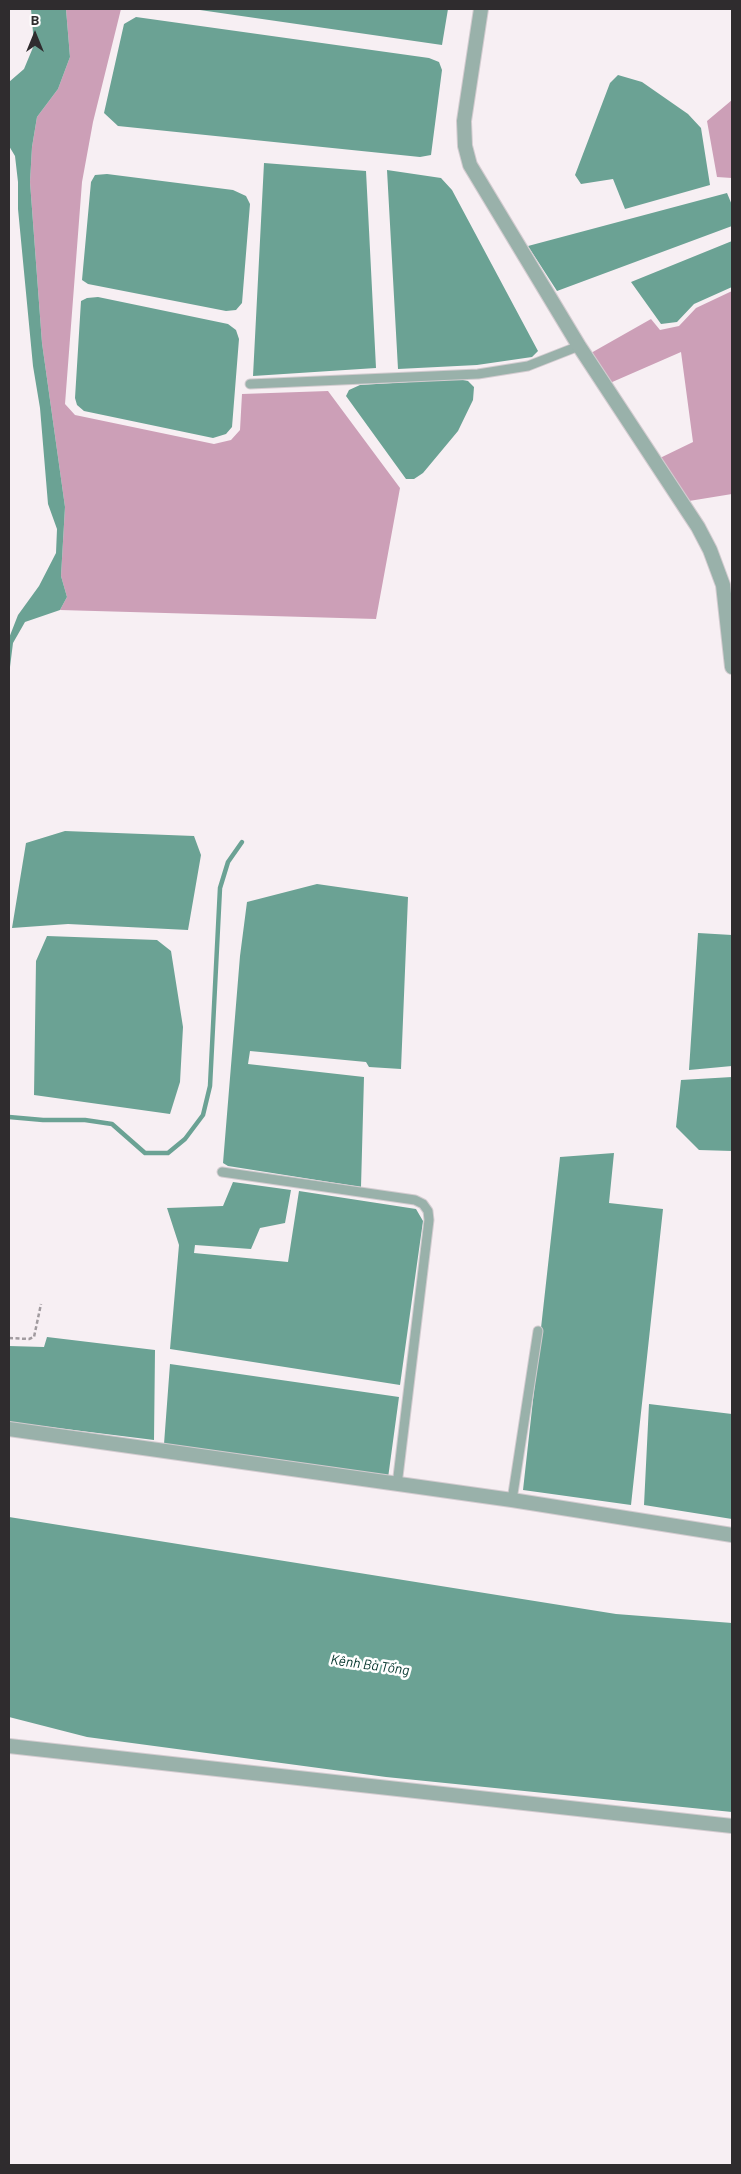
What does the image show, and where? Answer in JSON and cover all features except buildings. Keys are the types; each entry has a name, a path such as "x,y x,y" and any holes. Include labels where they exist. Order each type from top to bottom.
{"street":[{"path":"481,9 464,121 468,158 475,177 579,346 698,527 721,576 730,615 732,667"},
{"path":"9,1429 512,1500 732,1535"},
{"path":"9,1746 732,1826"}],"lane":[{"path":"250,384 478,374 536,364 579,346"},
{"path":"222,1172 414,1200 423,1204 428,1211 429,1220 397,1485"},
{"path":"512,1500 538,1331"}],"path":[{"path":"9,1338 29,1339 34,1337 41,1304"}],"shaded area":[{"path":"66,9 121,9 93,122 82,182 65,404 75,415 214,444 231,440 240,430 242,394 328,391 400,488 376,619 60,610 67,597 61,576 65,507 42,343 30,182 32,147 37,117 58,89 70,57"},
{"path":"732,100 732,178 717,177 707,121"},
{"path":"732,291 732,494 689,501 660,458 693,442 681,352 610,383 591,353 651,319 660,330 679,326 696,308"}],"water":[{"path":"31,9 66,9 70,57 58,89 37,117 32,147 30,182 42,343 65,507 61,576 67,597 60,610 25,622 13,643 9,675 9,638 18,615 39,586 56,553 57,529 48,504 40,408 33,366 18,209 18,182 15,156 9,146 9,82 24,69 34,45"},
{"path":"193,9 448,9 442,45"},
{"path":"136,17 429,58 439,62 442,70 431,155 420,157 118,126 104,113 124,24"},
{"path":"618,75 642,82 688,114 701,128 710,185 625,209 613,179 581,184 575,175 610,83"},
{"path":"264,163 366,171 376,368 253,376"},
{"path":"387,170 441,178 452,190 538,351 532,357 477,365 398,369"},
{"path":"107,174 233,190 246,196 250,204 242,303 236,310 226,311 88,284 82,280 91,182 95,175"},
{"path":"727,193 732,205 732,226 557,291 528,246"},
{"path":"732,241 732,287 694,304 677,322 661,324 631,282"},
{"path":"98,297 228,324 236,330 239,339 232,427 226,434 213,438 84,411 77,405 75,398 81,301 87,298"},
{"path":"458,379 468,381 474,387 473,400 458,431 423,473 414,479 406,479 346,396 349,390 360,385"},
{"path":"65,831 194,836 201,855 188,930 68,924 12,928 26,843"},
{"path":"317,884 408,897 401,1069 369,1067 366,1062 250,1051 248,1064 364,1077 361,1187 228,1166 223,1163 240,956 247,902"},
{"path":"698,933 732,935 732,1066 689,1070"},
{"path":"47,936 157,940 171,951 183,1027 180,1082 170,1114 34,1095 36,961"},
{"path":"732,1077 732,1151 699,1150 676,1127 681,1080"},
{"path":"614,1153 609,1203 663,1209 631,1505 523,1490 560,1157"},
{"path":"233,1182 291,1190 285,1223 260,1228 251,1249 195,1245 194,1253 288,1262 299,1191 416,1209 423,1221 400,1385 170,1349 179,1245 167,1208 223,1206"},
{"path":"47,1337 155,1350 154,1440 9,1422 9,1346 44,1347"},
{"path":"170,1364 399,1397 388,1478 164,1444"},
{"path":"649,1404 732,1414 732,1519 644,1505"},
{"name":"Kênh Bà Tống","path":"9,1517 616,1614 732,1623 732,1812 386,1777 87,1737 9,1717"}],"waterway":[{"path":"9,1117 43,1120 85,1120 112,1124 145,1153 168,1153 185,1139 203,1115 210,1086 220,888 228,862 242,842"}]}
